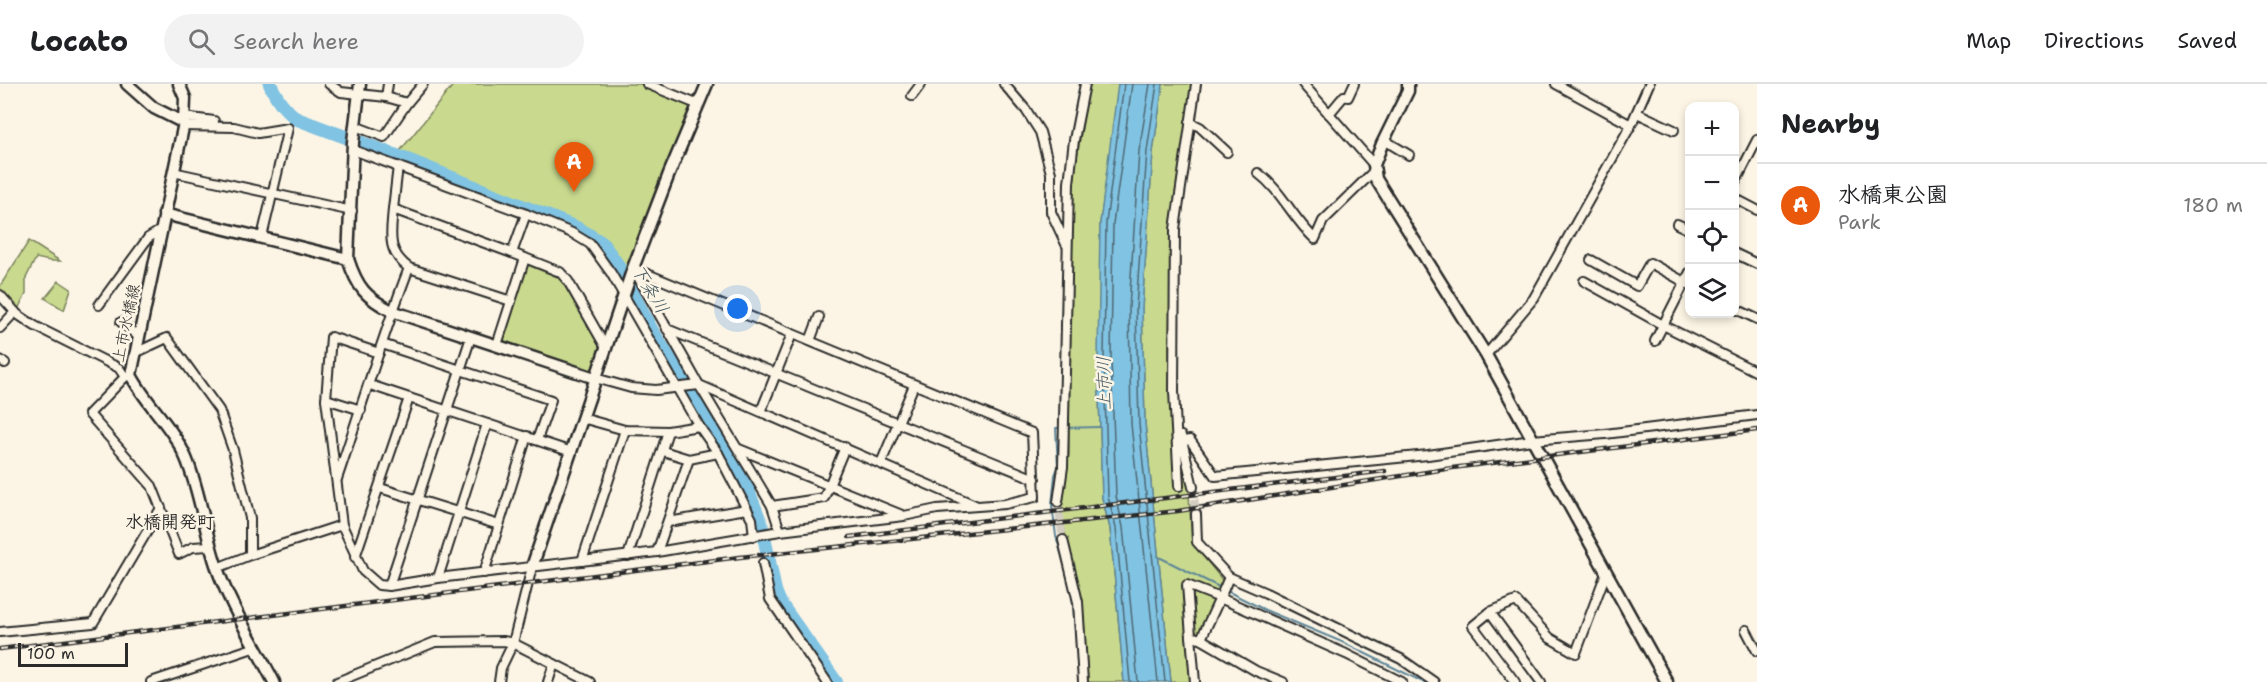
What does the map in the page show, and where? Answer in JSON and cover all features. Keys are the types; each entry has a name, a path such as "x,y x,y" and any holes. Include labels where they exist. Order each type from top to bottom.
{"street":[{"path":"127,84 154,108 184,122 234,127 258,133 288,128 262,237"},
{"name":"上市水橋線","path":"179,84 185,98 184,122 139,337 128,376 175,438 186,457 217,568 240,619 274,682"},
{"path":"329,84 341,92 359,89 407,103"},
{"path":"386,97 388,84"},
{"path":"354,137 384,137 423,84"},
{"path":"647,84 657,86 699,105"},
{"path":"499,682 501,668 513,643 532,567 572,452 605,346 669,174 707,84"},
{"path":"912,96 921,84"},
{"path":"1004,84 1026,110 1040,132 1051,173 1051,212 1068,249"},
{"path":"1058,502 1063,467 1070,183 1074,140 1085,84"},
{"path":"1179,486 1173,335 1175,229 1196,84"},
{"path":"1303,84 1375,168"},
{"path":"1329,114 1344,96 1348,97 1354,84"},
{"path":"1408,84 1408,91 1384,140 1375,168 1376,178 1486,355 1667,682"},
{"path":"1556,84 1631,125"},
{"path":"1486,355 1534,298 1631,125 1649,84"},
{"path":"359,89 354,137 348,259 353,275 362,290 375,303 392,311 631,388 656,390 697,385 976,505"},
{"path":"1637,112 1674,130"},
{"path":"184,122 214,121"},
{"path":"1190,122 1200,127 1227,152"},
{"path":"354,137 398,166 526,214 572,233 590,244 624,292 699,426 718,453 752,519 756,536"},
{"path":"1384,140 1409,154"},
{"path":"1739,175 1757,140"},
{"path":"398,166 390,246 408,268 511,301"},
{"path":"1258,173 1271,183 1306,231 1315,239 1323,221 1375,168"},
{"path":"173,172 351,212"},
{"path":"1739,201 1757,210"},
{"path":"393,209 560,272 568,280 605,346"},
{"path":"164,214 348,259"},
{"path":"512,253 526,214"},
{"path":"1677,224 1685,228"},
{"path":"99,305 148,238 161,230"},
{"path":"1739,255 1757,264"},
{"path":"497,345 525,258"},
{"path":"1591,260 1637,286 1650,263 1685,283"},
{"path":"336,483 408,268"},
{"path":"632,271 667,328 697,385 739,449 772,506 777,531"},
{"path":"379,353 331,337 326,399 342,525 355,557 369,579 379,585 389,586 438,578 628,556 777,531 904,516 937,509 1005,504 1035,497 1032,433 810,341 632,271"},
{"path":"1584,281 1663,325 1757,372"},
{"path":"1655,341 1685,287"},
{"path":"0,295 15,312 35,326 119,368 128,376 89,414 152,486 179,554 193,548 209,546"},
{"path":"1739,310 1757,319"},
{"path":"0,328 15,312"},
{"path":"810,341 819,317"},
{"path":"121,322 139,337"},
{"path":"667,328 1035,479"},
{"path":"761,411 792,334"},
{"path":"389,586 471,337"},
{"path":"135,353 167,338 219,410 233,450 250,518 250,555"},
{"path":"382,344 551,400 537,440"},
{"path":"370,385 572,452"},
{"path":"881,463 914,385"},
{"path":"355,557 409,398"},
{"path":"326,399 361,410"},
{"path":"1183,441 1190,440 1215,476 1428,454 1757,415"},
{"path":"582,418 625,430 668,431 699,426"},
{"path":"438,578 487,424"},
{"path":"1176,424 1183,441 1193,487"},
{"path":"582,561 625,430"},
{"path":"628,556 668,431"},
{"path":"484,573 526,436"},
{"path":"772,506 824,498 844,447"},
{"path":"739,449 904,516"},
{"path":"663,451 689,459 718,453"},
{"path":"657,552 689,459"},
{"path":"380,488 499,525"},
{"path":"0,632 93,622 161,508"},
{"path":"668,522 747,509"},
{"path":"1196,514 1197,542 1228,578 1303,611 1401,659 1434,682"},
{"path":"217,568 342,525"},
{"path":"1063,540 1078,602 1083,682"},
{"path":"763,563 770,599 827,682"},
{"path":"1515,682 1473,626 1490,612 1515,601 1550,638 1576,652 1606,573"},
{"path":"1201,639 1228,578"},
{"path":"1195,682 1187,585 1335,650 1401,682"},
{"path":"1490,612 1541,682"},
{"path":"1746,630 1757,651"},
{"path":"1191,636 1201,639 1256,671 1283,682"},
{"path":"340,682 435,642 504,640 590,682"},
{"path":"151,682 256,647"},
{"path":"548,682 554,664"}],"green space":[{"path":"454,84 647,84 699,105 627,268 617,264 602,243 579,229 396,156"},
{"path":"1089,84 1120,84 1100,223 1099,392 1102,498 1110,528 1124,682 1088,682 1083,605 1060,504 1069,454 1067,332 1073,194"},
{"path":"1163,84 1192,84 1172,244 1169,347 1172,423 1188,479 1192,542 1223,581 1196,645 1196,682 1171,682 1145,423 1142,308 1153,152"},
{"path":"29,241 60,261 36,258 26,278 26,294 18,309 0,290 0,286"},
{"path":"528,265 560,278 601,347 592,372 503,341"},
{"path":"59,281 71,289 64,310 45,298"}],"water":[{"name":"上市川","path":"1118,84 1163,84 1153,152 1142,308 1145,423 1171,682 1124,682 1110,528 1102,498 1098,359 1100,223"}],"waterway":[{"name":"下条川","path":"270,84 281,103 297,119 405,159 579,229 602,243 617,264 651,329 749,493 762,526 775,591 780,603 836,682"},
{"path":"287,125 297,119"},
{"path":"187,120 199,123"},
{"path":"1069,581 1056,536 1052,505 1058,467 1056,428 1100,427"},
{"path":"1157,556 1265,610 1342,642 1423,682"},
{"path":"1072,592 1079,682"}],"tunnel":[{"path":"1193,487 1196,514"},
{"path":"1058,502 1063,540"}],"railway":[{"path":"0,649 740,557 1178,511 1452,468 1757,430"},
{"path":"849,537 1385,471"}],"place":[{"name":"水橋東公園","path":"574,192"}],"district":[{"name":"水橋開発町","path":"170,522"}]}
